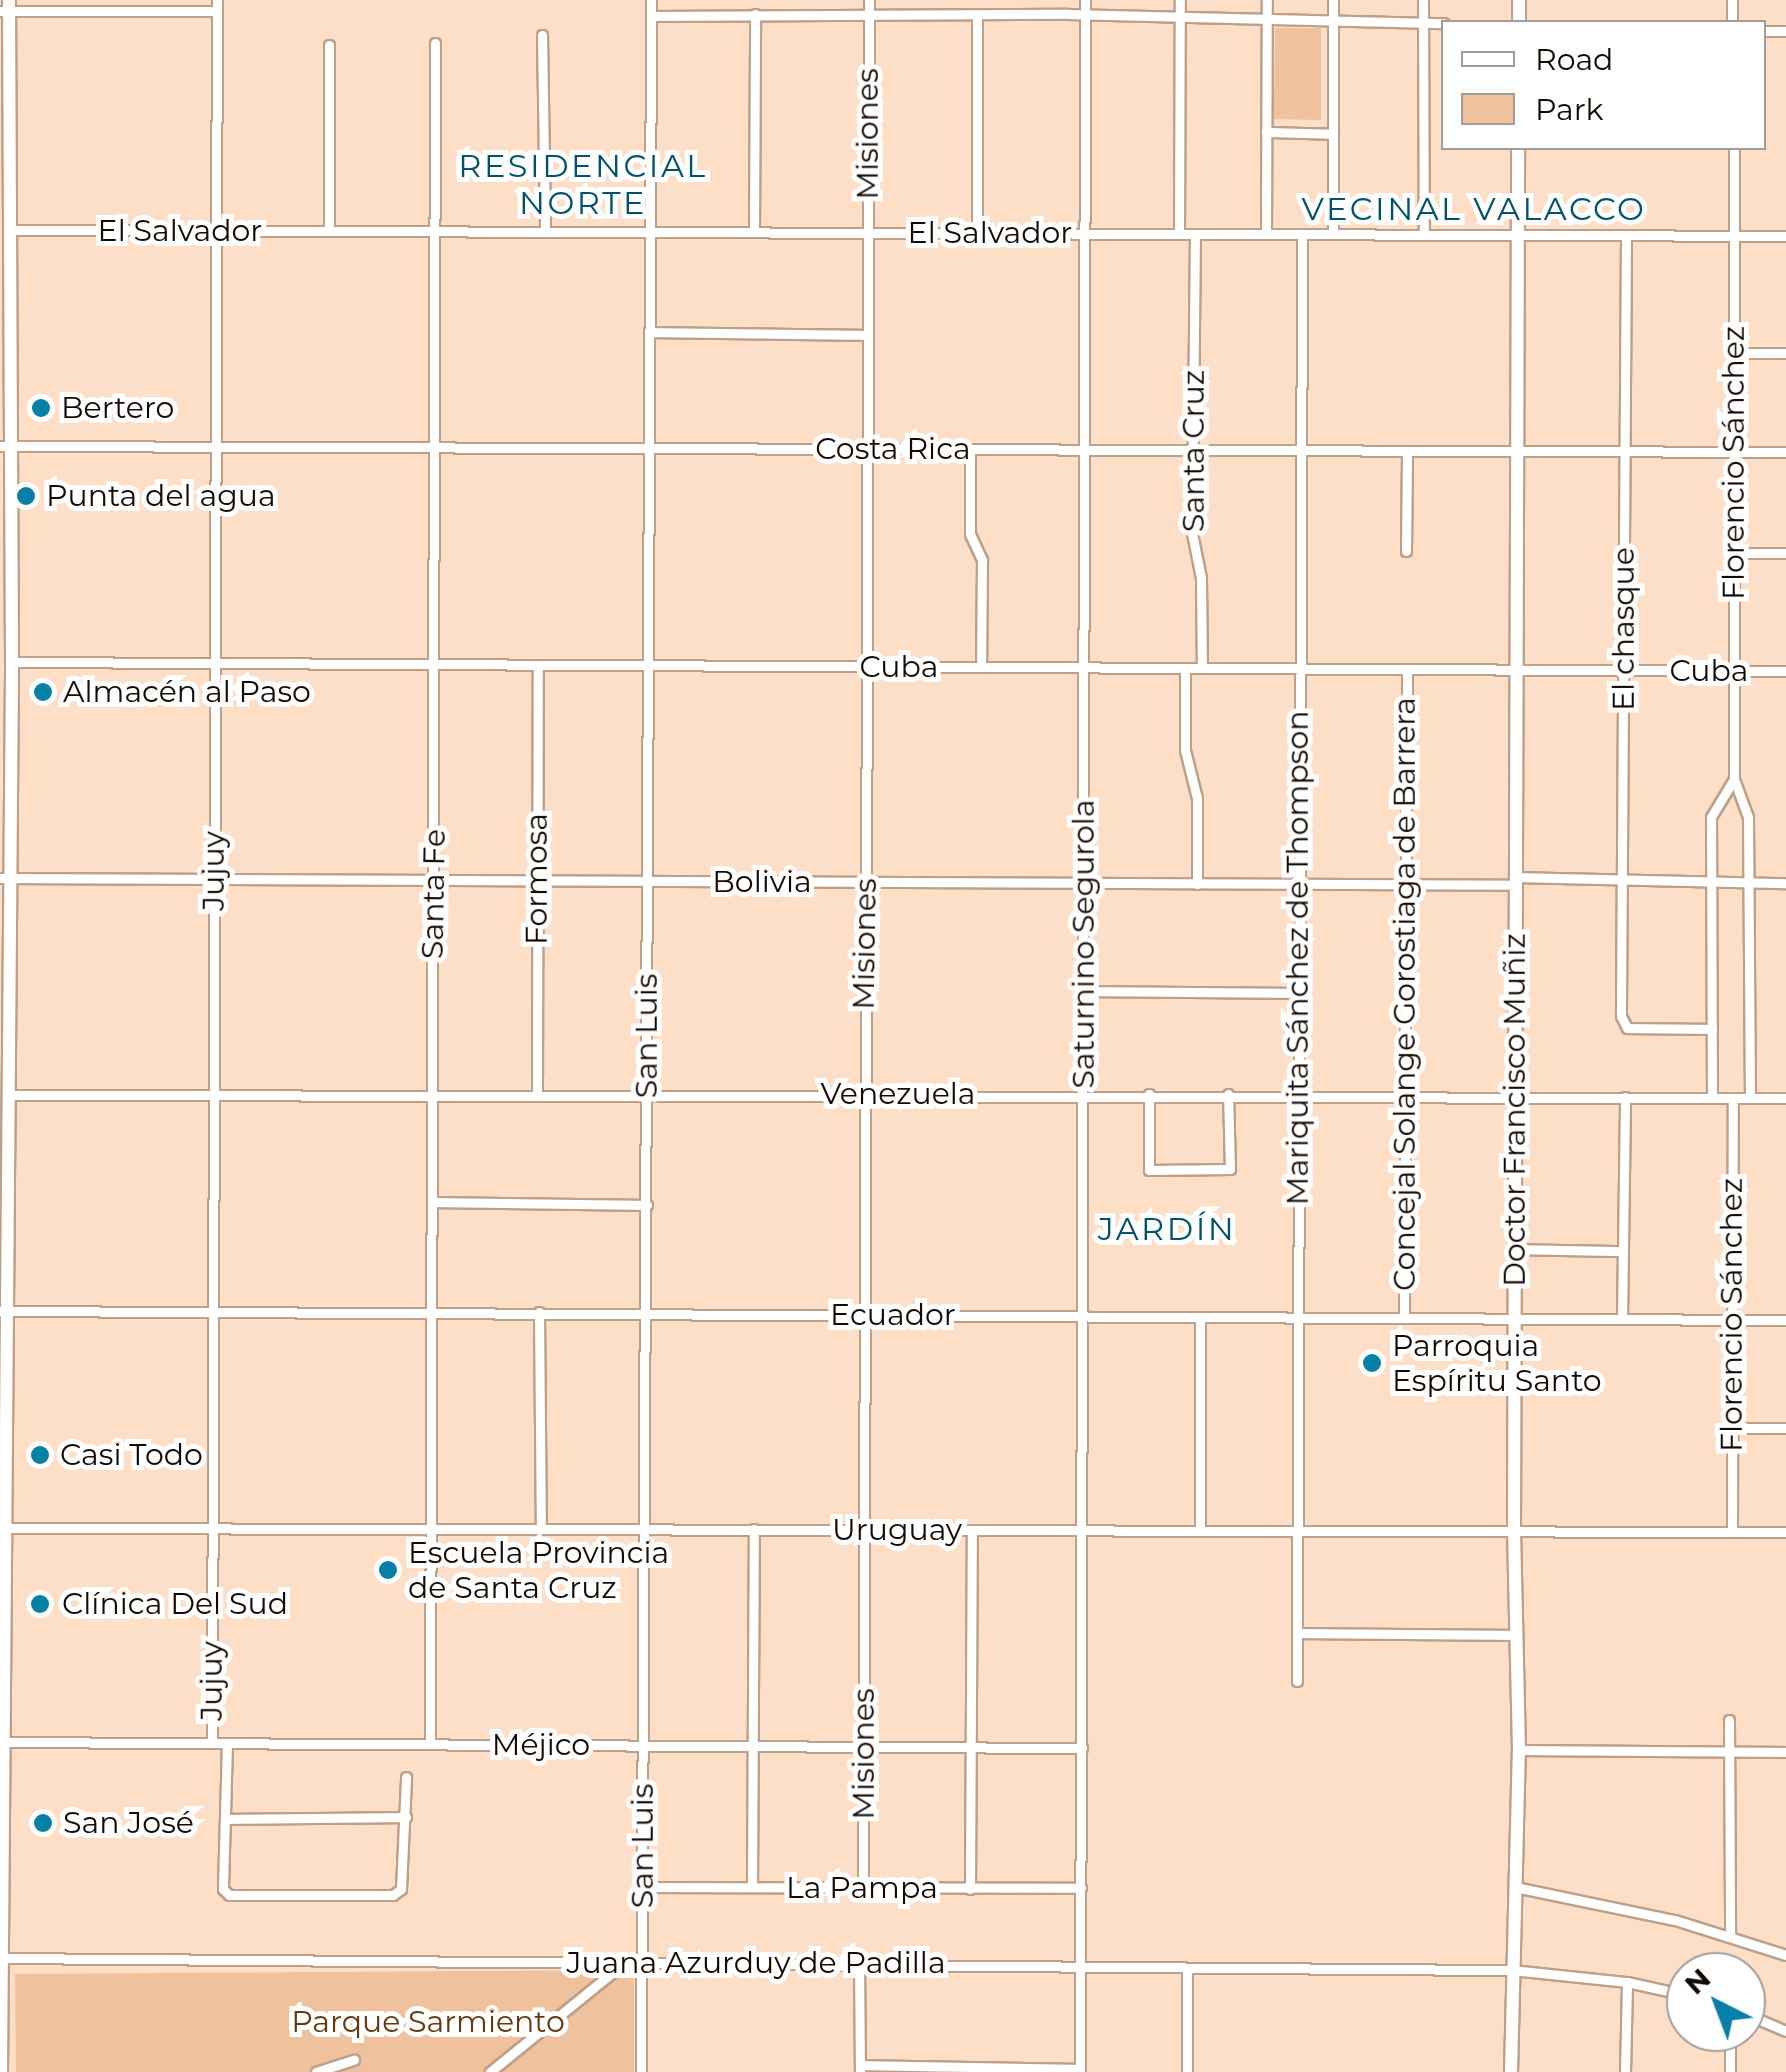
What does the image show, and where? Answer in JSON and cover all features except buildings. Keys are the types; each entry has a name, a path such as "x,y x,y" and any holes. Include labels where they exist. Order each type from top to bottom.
{"main road":[{"path":"0,2072 1,1742 7,1528 4,1312 9,1095 4,878 12,662 5,446 14,230 6,8"},
{"name":"Doctor Francisco Muñiz","path":"1511,2072 1519,1750 1514,1530 1518,150"}],"street":[{"name":"San Luis","path":"642,2072 651,0"},
{"name":"Misiones","path":"863,1888 862,1094 869,0"},
{"name":"Saturnino Segurola","path":"1080,2070 1084,0"},
{"path":"1179,234 1180,0"},
{"path":"1266,234 1267,0"},
{"path":"1333,0 1333,234"},
{"path":"1423,0 1424,234"},
{"path":"6,8 217,6"},
{"name":"Jujuy","path":"212,1743 217,6"},
{"path":"754,14 754,232"},
{"path":"651,16 1084,14 1441,23"},
{"path":"977,233 978,15"},
{"path":"542,35 545,232"},
{"name":"Santa Fe","path":"430,1744 436,43"},
{"path":"328,231 329,45"},
{"path":"1266,132 1333,134"},
{"name":"Florencio Sánchez","path":"1734,150 1734,779 1748,817 1750,1098"},
{"name":"El Salvador","path":"14,230 1786,236"},
{"name":"Santa Cruz","path":"1195,234 1192,533 1200,578 1202,668"},
{"name":"Mariquita Sánchez de Thompson","path":"1297,1681 1302,234"},
{"name":"El chasque","path":"1626,235 1622,1022 1628,1028 1712,1029"},
{"path":"650,332 867,335"},
{"path":"1734,353 1786,353"},
{"name":"Costa Rica","path":"5,446 1786,452"},
{"path":"970,449 970,534 982,560 981,667"},
{"path":"1406,551 1407,451"},
{"path":"1734,553 1786,554"},
{"name":"Cuba","path":"12,662 1786,671"},
{"name":"Formosa","path":"537,1094 538,665"},
{"path":"1186,668 1185,750 1197,798 1198,884"},
{"name":"Concejal Solange Gorostiaga de Barrera","path":"1404,1318 1406,669"},
{"name":"Florencio Sánchez","path":"1712,1098 1712,818 1734,779"},
{"name":"Bolivia","path":"4,878 1406,885 1622,880 1786,882"},
{"path":"1084,992 1299,993"},
{"path":"1149,1094 1149,1170 1230,1169 1228,1094"},
{"name":"Venezuela","path":"9,1095 1298,1094 1786,1098"},
{"path":"1622,1319 1624,1097"},
{"name":"Florencio Sánchez","path":"1732,1532 1733,1098"},
{"path":"433,1202 647,1205"},
{"path":"1514,1249 1623,1251"},
{"name":"Ecuador","path":"4,1312 1786,1320"},
{"path":"539,1312 541,1528"},
{"path":"1200,1316 1200,1532"},
{"path":"1732,1428 1786,1428"},
{"name":"Uruguay","path":"7,1528 1786,1532"},
{"path":"752,1888 754,1529"},
{"path":"970,1888 972,1530"},
{"path":"1297,1633 1515,1635"},
{"path":"1729,1720 1730,1937"},
{"name":"Méjico","path":"1,1742 1082,1748"},
{"path":"227,1743 223,1889 229,1895 375,1895 402,1889 406,1777"},
{"path":"1519,1750 1786,1752"},
{"path":"225,1819 406,1818"},
{"name":"La Pampa","path":"644,1887 1080,1888"},
{"path":"1515,1887 1675,1920 1786,1955"},
{"name":"Juana Azurduy de Padilla","path":"1,1958 1512,1970 1627,1982 1666,1991"},
{"path":"859,1962 860,2069 1080,2070"},
{"path":"490,2072 624,1963"},
{"path":"1187,1968 1187,2072"},
{"path":"1625,2072 1627,1982"},
{"path":"316,2072 354,2060"}],"green space":[{"path":"1275,28 1321,28 1321,120 1274,119"},
{"name":"Parque Sarmiento","path":"634,1970 634,2072 16,2072 15,1974"}],"place":[{"name":"Bertero","path":"41,408"},
{"name":"Punta del agua","path":"26,496"},
{"name":"Almacén al Paso","path":"43,692"},
{"name":"Parroquia Espíritu Santo","path":"1372,1363"},
{"name":"Casi Todo","path":"40,1455"},
{"name":"Escuela Provincia de Santa Cruz","path":"388,1570"},
{"name":"Clínica Del Sud","path":"40,1604"},
{"name":"San José","path":"43,1823"}],"district":[{"name":"RESIDENCIAL NORTE","path":"583,186"},
{"name":"VECINAL VALACCO","path":"1474,209"},
{"name":"JARDÍN","path":"1167,1229"}]}
